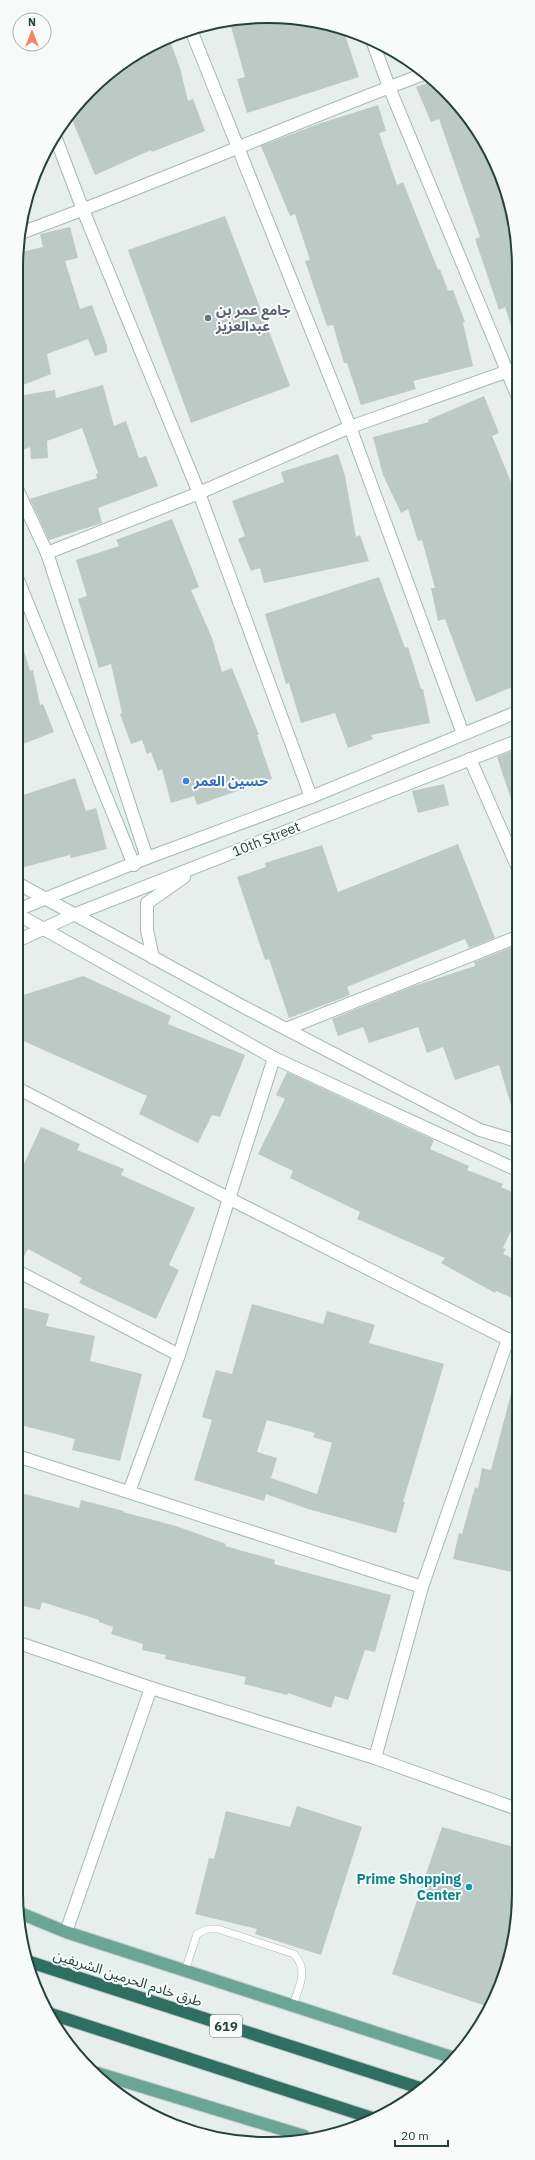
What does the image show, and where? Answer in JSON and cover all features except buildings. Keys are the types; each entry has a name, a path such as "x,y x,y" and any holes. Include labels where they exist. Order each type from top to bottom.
{"highway":[{"name":"طرق خادم الحرمين الشريفين","path":"33,1963 414,2087"},
{"path":"56,2016 366,2116"}],"main road":[{"path":"24,1915 66,1932 449,2056"},
{"path":"106,2076 300,2135"}],"street":[{"path":"193,35 350,427 463,734"},
{"path":"375,47 389,87 512,368"},
{"path":"26,231 83,210 419,76"},
{"path":"57,143 83,210 199,493 311,797"},
{"path":"47,553 199,493 350,427 512,370"},
{"path":"23,502 47,553 147,858"},
{"path":"23,592 134,864"},
{"name":"10th Street","path":"23,908 147,858 311,797 512,714"},
{"name":"10th Street","path":"23,938 73,915 512,743"},
{"path":"470,759 512,855"},
{"path":"153,958 147,930 147,903 201,865"},
{"path":"23,886 73,915 286,1029 480,1130 512,1140"},
{"path":"23,917 46,928 274,1058 512,1168"},
{"path":"286,1029 512,939"},
{"path":"129,1492 179,1355 274,1058"},
{"path":"23,1091 230,1199 512,1341 422,1588 375,1758"},
{"path":"23,1274 179,1355"},
{"path":"23,1458 422,1588"},
{"path":"23,1644 151,1688 375,1758 512,1807"},
{"path":"66,1932 151,1688"}],"lane":[{"path":"185,1971 197,1934 207,1928 218,1929 294,1954 301,1962 303,1972 293,2006"}],"place":[{"name":"جامع عمر بن عبدالعزيز","path":"208,318"},
{"name":"حسين العمر","path":"186,781"},
{"name":"Prime Shopping Center","path":"469,1887"}]}
